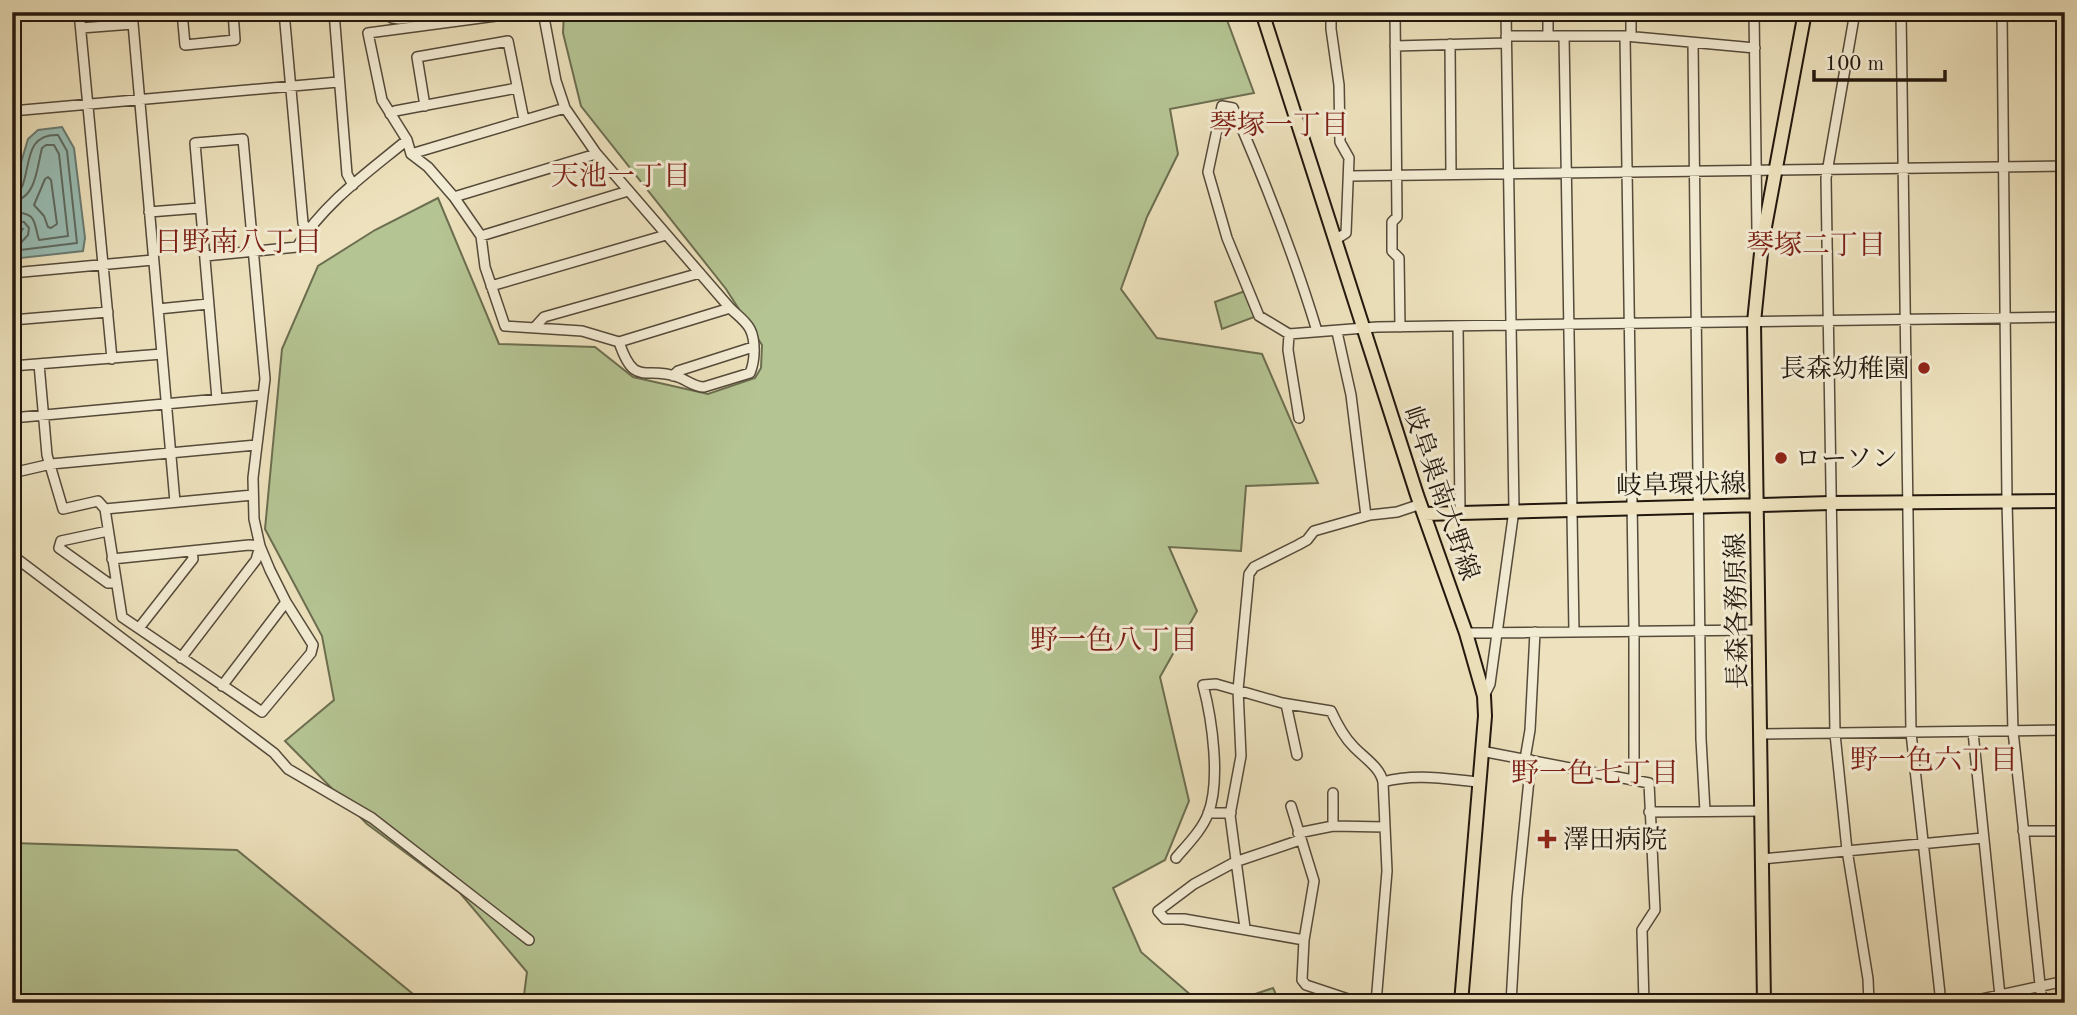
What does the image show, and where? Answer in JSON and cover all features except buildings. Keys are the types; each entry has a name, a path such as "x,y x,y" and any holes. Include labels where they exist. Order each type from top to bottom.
{"main road":[{"name":"岐阜巣南大野線","path":"1262,12 1362,328 1466,633 1484,696 1485,716 1461,1003"},
{"name":"長森各務原線","path":"1764,1003 1754,322 1762,243 1805,12"},
{"name":"岐阜環状線","path":"1422,509 1460,512 1831,503 2065,501"}],"street":[{"path":"12,64 13,12"},
{"path":"79,12 112,359"},
{"path":"132,12 175,502"},
{"path":"182,12 185,45 235,40 233,12"},
{"path":"284,12 303,223 308,230"},
{"path":"334,12 347,174 353,185"},
{"path":"384,12 392,18 399,15 496,16 499,12"},
{"path":"542,12 555,81 565,108 596,154 750,329 754,355 750,373 704,387 673,376 642,374 634,370 619,342"},
{"path":"1331,12 1339,85 1340,142 1349,158 1350,176 1346,233 1335,240"},
{"path":"1395,12 1397,217 1392,222 1392,251 1399,258 1400,327"},
{"path":"1484,696 1490,684 1495,632 1514,510 1506,12"},
{"path":"1548,12 1548,36"},
{"path":"1631,12 1628,36 1627,172 1634,780"},
{"path":"1754,12 1758,230 1762,243"},
{"path":"1855,12 1826,178 1835,734 1847,850 1868,979 1869,1003"},
{"path":"1901,12 1911,733 1941,1003"},
{"path":"2002,12 2007,502 2013,731 2042,1003"},
{"path":"434,17 368,33 382,100 407,140 411,154 428,167 454,197 481,236 485,267 505,326 582,331 619,342 730,308"},
{"path":"82,28 133,24"},
{"path":"1395,46 1548,36 1628,36 1755,48"},
{"path":"1564,36 1574,632"},
{"path":"425,106 417,57 508,41 524,120"},
{"path":"1693,43 1701,739 1705,811"},
{"path":"1450,44 1451,174"},
{"path":"12,111 338,82"},
{"path":"390,114 394,111 517,88"},
{"path":"1317,331 1299,271 1247,139 1233,108 1222,106 1208,172 1227,238 1259,316 1289,334 1400,327 2065,317"},
{"path":"411,154 565,108"},
{"path":"39,364 47,455 63,509 98,501 105,509 122,617 262,712 311,653 313,645 286,602 260,546 254,519 253,495 265,379 243,139 195,143 217,399"},
{"path":"205,256 297,247 329,205 407,140"},
{"path":"454,197 596,154"},
{"path":"1350,176 2065,166"},
{"path":"481,236 628,191"},
{"path":"149,212 200,208"},
{"path":"491,286 666,235"},
{"path":"12,273 153,260"},
{"path":"535,327 544,317 700,273"},
{"path":"158,309 208,304"},
{"path":"12,320 107,312"},
{"path":"1458,326 1460,512"},
{"path":"1337,332 1350,395 1366,516"},
{"path":"1289,334 1288,350 1299,418"},
{"path":"673,376 678,370 753,347"},
{"path":"12,366 162,354"},
{"path":"12,418 263,395"},
{"path":"12,473 51,464 257,445"},
{"path":"105,509 253,495"},
{"path":"1245,928 1231,813 1241,756 1238,690 1249,574 1261,564 1307,540 1314,531 1366,516 1422,509"},
{"path":"108,531 61,541 59,548 108,583 116,583"},
{"path":"112,559 260,546"},
{"path":"181,658 256,560 260,546"},
{"path":"139,628 193,559 192,551"},
{"path":"12,555 274,753 288,769 372,818 529,940"},
{"path":"222,686 286,602"},
{"path":"1466,633 1759,630"},
{"path":"1511,1003 1535,632"},
{"path":"1176,858 1209,813 1212,795 1214,748 1203,685 1216,684 1286,704 1331,711 1337,726 1381,774 1383,782 1387,871 1374,1003 1354,1001 1306,985 1302,980 1304,940 1314,881 1291,806"},
{"path":"1286,704 1297,755"},
{"path":"1760,734 2065,730"},
{"path":"1973,732 2000,996"},
{"path":"1481,751 1648,783 1655,910 1642,930 1644,1003"},
{"path":"1383,782 1401,776 1416,775 1478,782"},
{"path":"1333,793 1333,826"},
{"path":"1649,812 1761,811"},
{"path":"1209,813 1231,813"},
{"path":"1304,940 1245,928 1184,919 1165,919 1158,911 1194,884 1235,862 1299,837 1333,826 1385,827"},
{"path":"2023,831 2065,831"},
{"path":"1762,859 1983,838"},
{"path":"1963,1003 2065,981"}],"green space":[{"path":"564,12 1224,12 1254,93 1170,109 1178,154 1147,217 1121,289 1157,338 1262,354 1318,483 1246,486 1241,551 1169,547 1197,611 1160,677 1189,801 1165,860 1113,888 1141,952 1200,1003 523,1003 527,972 460,893 367,824 285,741 334,700 322,636 265,529 282,349 318,266 375,230 438,198 499,344 595,347 633,377 708,394 755,378 761,368 762,345 726,289 581,106 563,33"},
{"path":"1245,291 1257,316 1222,329 1215,302"},
{"path":"12,843 237,850 424,1003 12,1003"},
{"path":"1273,988 1280,1003 1228,1003"}],"water":[{"path":"62,127 74,148 85,238 83,251 12,259 12,243 23,229 12,227 12,193 28,139 38,130"}],"place":[{"name":"長森幼稚園","path":"1924,368"},
{"name":"ローソン","path":"1781,458"},
{"name":"澤田病院","path":"1547,839"}],"district":[{"name":"琴塚一丁目","path":"1279,124"},
{"name":"天池一丁目","path":"621,175"},
{"name":"日野南八丁目","path":"238,241"},
{"name":"琴塚二丁目","path":"1816,244"},
{"name":"野一色八丁目","path":"1114,639"},
{"name":"野一色六丁目","path":"1934,759"},
{"name":"野一色七丁目","path":"1595,772"}]}
